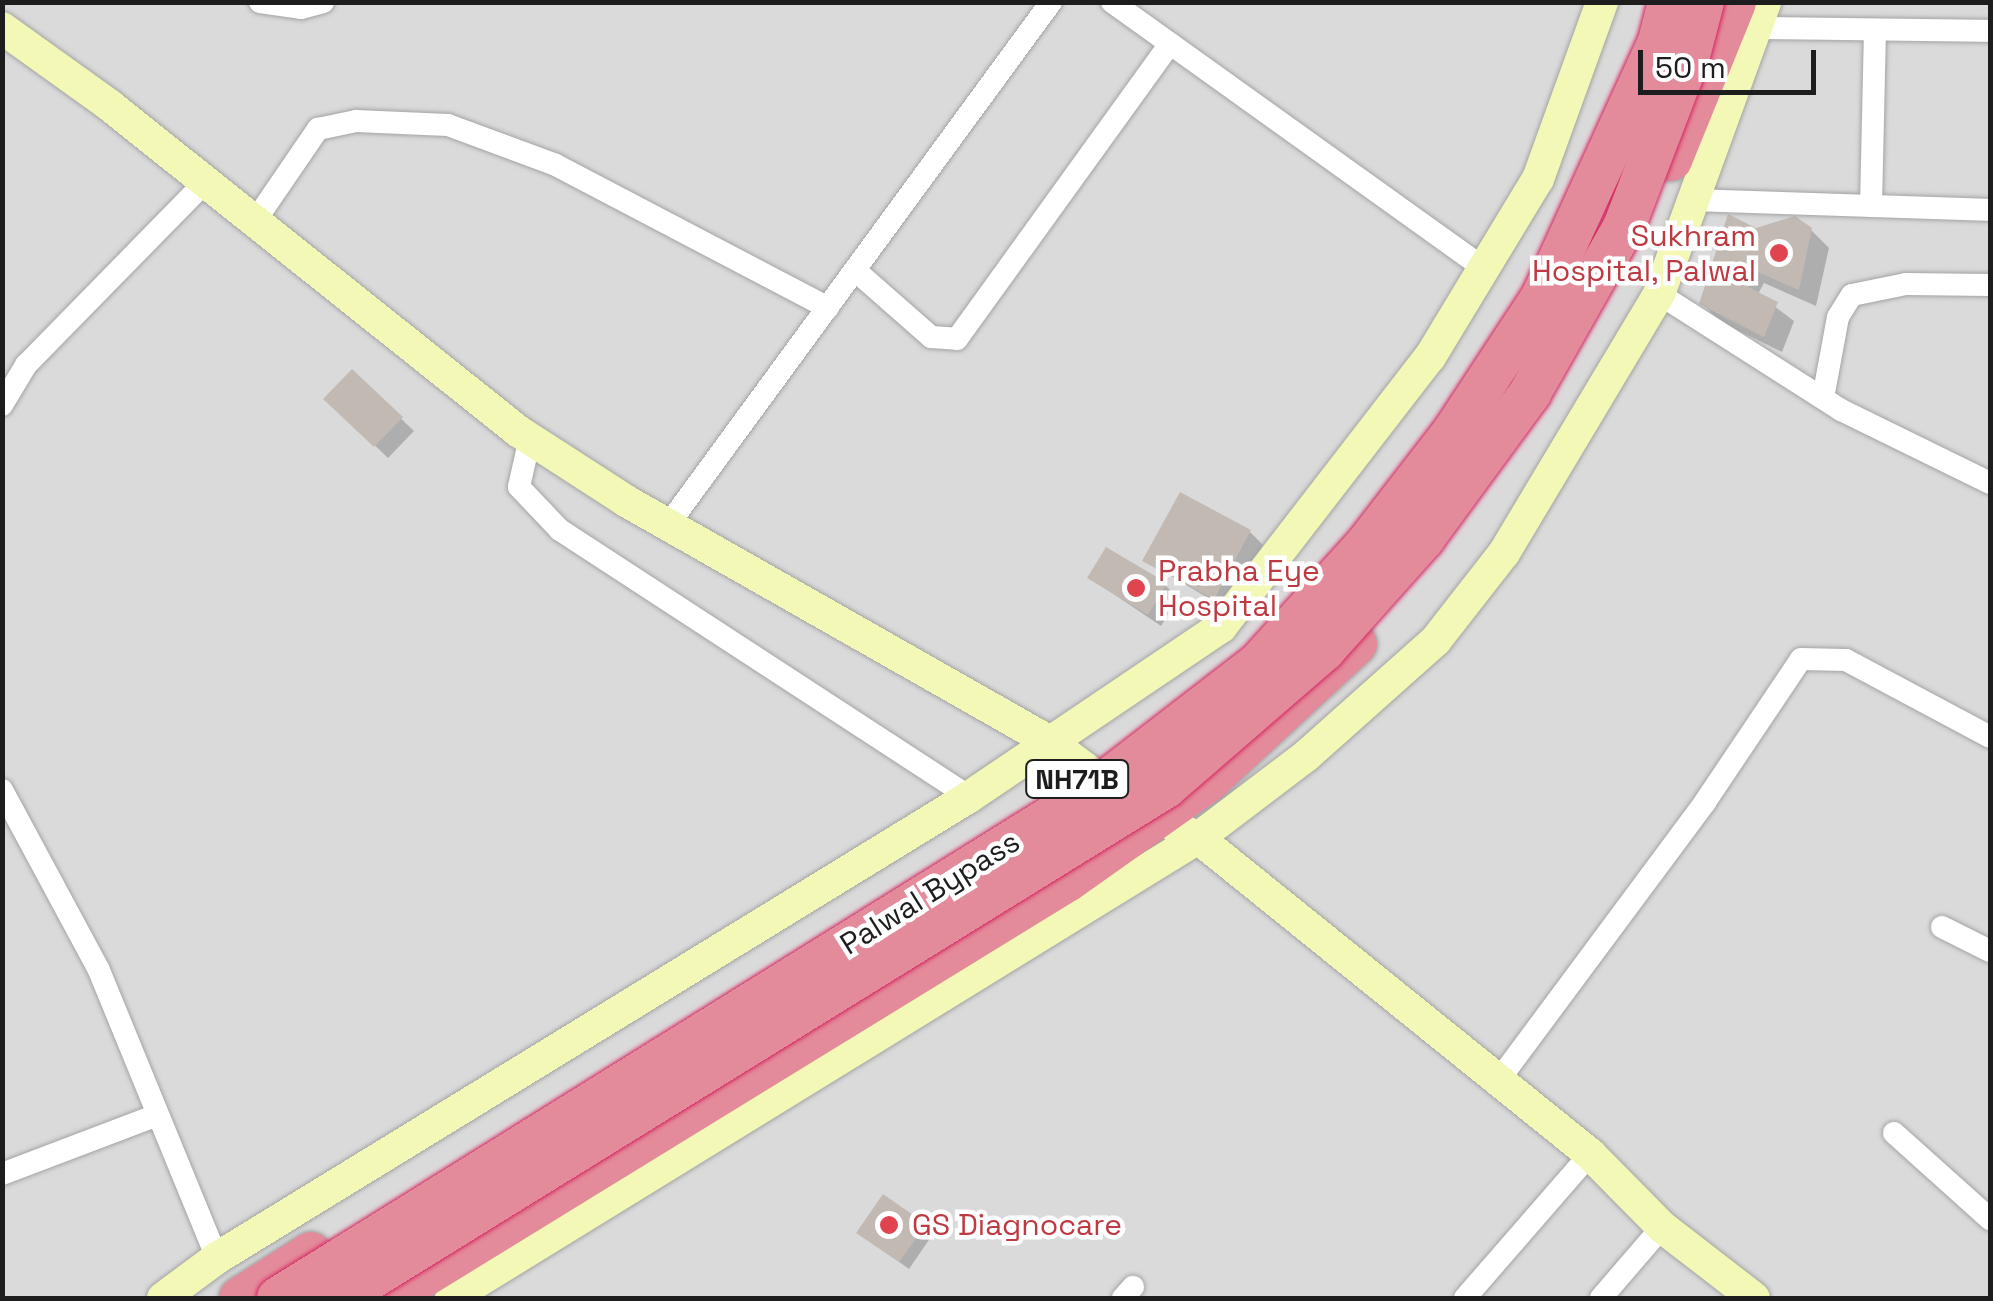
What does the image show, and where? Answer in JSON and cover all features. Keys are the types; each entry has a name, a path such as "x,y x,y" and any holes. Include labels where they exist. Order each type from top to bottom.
{"highway":[{"name":"NH71B","path":"240,1298 1090,772 1277,624 1421,450 1531,287 1616,100 1651,2"},
{"name":"Palwal Bypass","path":"278,1298 1096,790 1258,664 1421,473 1542,297 1652,58 1669,2"},
{"name":"Palwal Bypass","path":"340,1298 1166,787 1324,650 1424,538 1530,393 1624,227 1687,63 1703,2"},
{"path":"388,1298 1068,881 1158,817 1302,699 1449,536 1634,247 1752,11"}],"street":[{"path":"260,2 301,8 323,2"},
{"path":"668,525 1051,2"},
{"path":"1112,2 1484,268"},
{"path":"163,1298 217,1258 968,796 1221,627 1430,357 1538,179 1602,2"},
{"path":"451,1298 1198,838 1306,756 1436,640 1504,553 1659,294 1695,200 1752,11 1875,30 1990,32"},
{"path":"2,28 530,438 668,525 1050,742 1158,817 1198,838 1590,1154 1662,1227 1754,1298"},
{"path":"1872,206 1875,30"},
{"path":"856,271 931,336 958,338 1170,44"},
{"path":"255,222 318,129 356,121 448,125 556,164 828,308"},
{"path":"2,405 26,365 205,182"},
{"path":"1695,200 1990,210"},
{"path":"1823,398 1838,318 1852,295 1906,284 1990,285"},
{"path":"1659,294 1823,398 1990,483"},
{"path":"530,438 519,488 560,530 968,796"},
{"path":"1498,1081 1705,802 1800,658 1846,660 1990,737"},
{"path":"2,790 98,968 217,1258"},
{"path":"1942,926 1990,951"},
{"path":"2,1174 156,1115"},
{"path":"1894,1134 1990,1220"},
{"path":"1465,1298 1590,1154"},
{"path":"1601,1298 1662,1227"}],"shaded area":[{"path":"3,3 1990,3 1990,1298 3,1298"}],"building":[{"path":"1728,214 1756,228 1795,216 1812,228 1799,290 1746,267 1738,282 1778,302 1764,337 1699,304"},
{"path":"352,369 403,417 374,447 323,399"},
{"path":"1180,492 1251,530 1214,599 1142,561"},
{"path":"1106,547 1167,583 1148,615 1087,578"},
{"path":"883,1194 926,1224 899,1262 856,1233"}],"place":[{"name":"Sukhram Hospital, Palwal","path":"1779,253"},
{"name":"Prabha Eye Hospital","path":"1136,588"},
{"name":"GS Diagnocare","path":"889,1225"}]}
